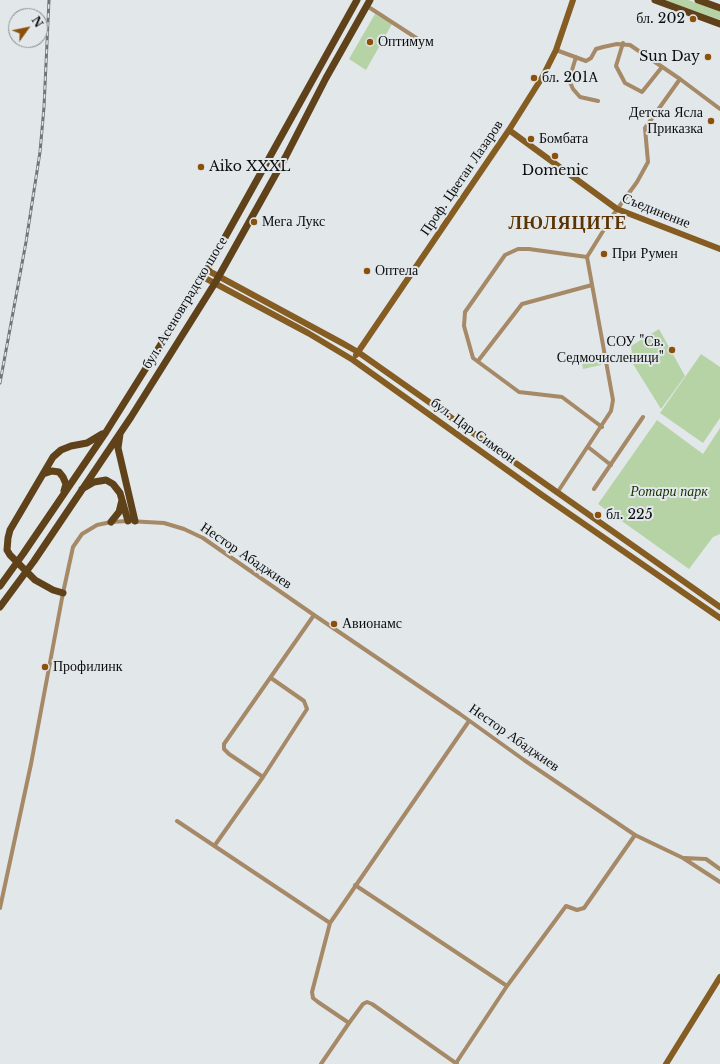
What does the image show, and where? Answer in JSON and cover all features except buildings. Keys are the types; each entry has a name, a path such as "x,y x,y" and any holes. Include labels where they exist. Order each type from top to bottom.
{"main road":[{"name":"бул. Асеновградско шосе","path":"0,586 106,432 203,277 357,0"},
{"name":"Проф. Цветан Лазаров","path":"353,360 510,130 543,76 556,50 573,0"},
{"path":"655,0 720,24"},
{"path":"698,0 720,8"},
{"name":"бул. Асеновградско шосе","path":"0,606 34,561 80,490 120,433 215,283 282,163 326,78 368,3"},
{"name":"Съединение","path":"510,130 617,209 720,249"},
{"name":"бул. Цар Симеон","path":"207,270 358,352 557,493 719,612"},
{"name":"бул. Цар Симеон","path":"203,277 308,333 353,360 542,496 719,612"},
{"path":"63,593 53,590 35,580 10,555 7,550 7,544 10,530 53,457 61,450 71,446 87,443 106,432"},
{"path":"120,433 118,448 132,521"},
{"path":"43,474 52,471 59,472 66,484 63,494"},
{"path":"80,490 94,482 106,480 113,484 120,493 132,521"},
{"path":"111,522 119,512 122,500"},
{"path":"666,1064 720,977"}],"street":[{"path":"368,3 421,41"},
{"path":"556,50 586,61 591,58 596,49 603,46 623,43 630,45 680,79 720,109"},
{"path":"623,43 616,66 625,83 642,92 662,67"},
{"path":"576,58 569,80 573,89 580,97 598,101"},
{"path":"557,493 602,427 611,412 613,400 587,257 617,209 637,182 648,162 645,128 680,79"},
{"path":"587,257 530,249 518,249 506,255 465,312 464,326 474,358 519,392 562,397 602,427"},
{"path":"478,361 522,304 592,285"},
{"path":"594,489 643,417"},
{"path":"588,447 611,464"},
{"name":"Нестор Абаджиев","path":"0,908 31,764 73,547 82,534 97,525 111,522 132,521 164,523 184,529 202,538 635,835 683,858 720,882"},
{"path":"263,777 229,754 224,749 224,744 314,616"},
{"path":"215,845 263,777 307,709 304,701 271,678"},
{"path":"349,1023 318,1002 314,998 312,992 330,922 469,721"},
{"path":"177,821 330,922"},
{"path":"321,1064 363,1004 367,1002 457,1063 507,986 566,906 576,910 584,908 635,835"},
{"name":"Нестор Абаджиев","path":"683,858 706,860 720,869"},
{"path":"355,885 507,986"}],"green space":[{"path":"665,0 688,0 708,7 720,12 720,20"},
{"name":"Оптимум","path":"375,14 392,24 366,70 349,59"},
{"path":"659,329 685,376 661,409 633,364 631,346"},
{"path":"599,353 601,365 583,369 581,357"},
{"path":"701,354 720,367 720,418 703,443 660,413"},
{"name":"Ротари парк","path":"657,420 703,454 720,428 720,534 713,537 689,569 598,504"}],"railway":[{"path":"0,383 26,242 40,152 44,107 49,0"}],"place":[{"name":"бл. 202","path":"693,19"},
{"name":"Оптимум","path":"370,42"},
{"name":"Sun Day","path":"708,57"},
{"name":"бл. 201А","path":"534,78"},
{"name":"Детска Ясла Приказка","path":"711,121"},
{"name":"Бомбата","path":"531,139"},
{"name":"Domenic","path":"555,156"},
{"name":"Aiko XXXL","path":"201,167"},
{"name":"Мега Лукс","path":"254,222"},
{"name":"При Румен","path":"604,254"},
{"name":"Оптела","path":"367,271"},
{"name":"СОУ \"Св. Седмочисленици\"","path":"672,350"},
{"name":"бл. 225","path":"598,515"},
{"name":"Авионамс","path":"334,624"},
{"name":"Профилинк","path":"45,667"}],"district":[{"name":"ЛЮЛЯЦИТЕ","path":"568,224"}]}
